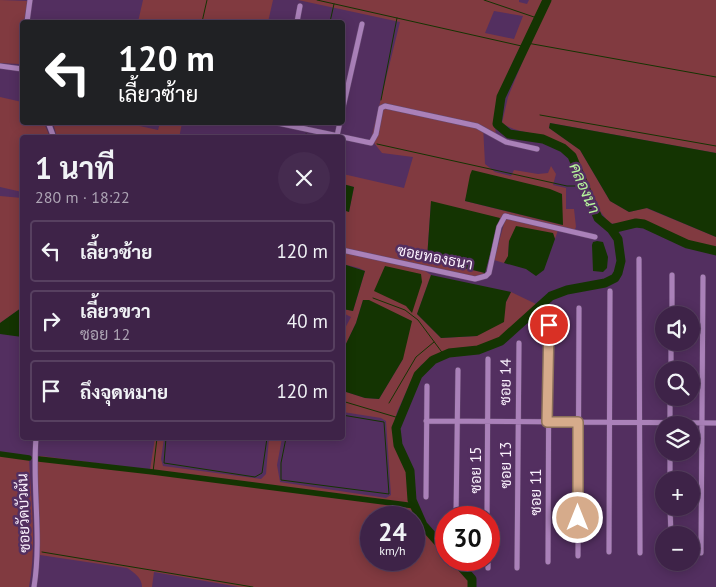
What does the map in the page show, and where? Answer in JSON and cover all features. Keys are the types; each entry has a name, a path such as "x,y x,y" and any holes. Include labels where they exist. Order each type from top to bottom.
{"street":[{"path":"26,20 30,0"},
{"path":"297,20 300,6"},
{"path":"345,99 362,24"},
{"path":"0,66 20,69"},
{"path":"345,138 371,144 376,134 381,108 385,106 477,126 506,142 537,149"},
{"path":"285,125 332,135"},
{"name":"ซอยทองธนา","path":"345,251 475,279 486,276 489,273 499,227 502,218 507,215 595,237"},
{"path":"640,260 640,553"},
{"path":"672,275 672,306"},
{"path":"701,553 703,277"},
{"path":"609,552 610,291"},
{"path":"578,556 580,308"},
{"name":"ซอย 11","path":"548,562 547,422 549,325"},
{"name":"ซอย 14","path":"517,422 518,343"},
{"name":"ซอย 15","path":"487,506 488,359"},
{"path":"456,506 458,370"},
{"path":"426,497 427,386"},
{"path":"426,422 655,423"},
{"name":"ซอย 13","path":"517,422 517,568"},
{"path":"701,422 716,423"},
{"name":"ซอยวัดบัวผัน","path":"34,587 37,548 33,479 36,440"}],"shaded area":[{"path":"0,0 28,1 24,20 20,20 19,64 0,63"},
{"path":"143,0 273,0 268,20 138,20"},
{"path":"298,0 519,0 519,2 527,4 529,0 545,0 520,47 504,84 495,119 496,134 483,126 485,164 495,172 511,176 514,170 538,174 548,173 551,166 556,174 553,185 566,188 566,209 574,209 576,227 573,233 558,230 555,239 553,233 509,241 508,257 504,263 494,260 505,220 431,202 427,259 485,273 477,277 345,248 345,211 349,212 354,187 345,185 345,174 404,188 413,157 382,153 371,139 400,22","holes":["494,11 523,16 514,39 485,33","473,171 562,194 562,225 465,201"]},
{"path":"550,0 716,0 716,153 550,123 549,128 580,150 610,201 629,212 646,208 716,237 716,248 701,246 642,220 617,224 609,223 591,197 574,159 563,147 542,136 508,127 502,123 508,97 545,7"},
{"path":"0,97 20,102 20,125 45,125 49,135 20,135 20,192 0,187"},
{"path":"550,123 716,153 716,237 647,208 629,212 610,201 580,150 549,128"},
{"path":"54,125 135,125 158,130 159,125 182,125 180,135 56,135"},
{"path":"472,170 550,189 562,194 563,225 465,201"},
{"path":"345,185 354,187 349,212 345,211"},
{"path":"0,196 20,198 20,309 0,323"},
{"path":"431,201 500,218 485,273 427,259"},
{"path":"516,226 553,233 555,239 544,270 536,276 526,269 504,263 508,256 509,241"},
{"path":"593,242 603,242 608,257 607,268 603,272 593,271 592,245"},
{"path":"345,252 425,271 431,275 417,314 441,338 477,336 506,302 511,292 536,304 498,340 477,346 448,349 421,365 413,377 397,412 393,429 397,449 409,477 410,500 412,506 360,506 360,571 425,571 425,531 435,542 435,571 461,571 469,579 469,587 239,587 154,572 152,587 142,587 139,578 127,568 40,555 36,465 37,457 41,456 150,470 155,440 164,440 161,459 163,466 261,479 266,474 269,440 282,440 277,465 280,482 386,498 391,495 386,421 381,418 345,412 345,392 365,398 379,399 403,359 363,300 356,323 345,346 345,328 351,317 345,314 345,309 353,311 365,271 345,264"},
{"path":"345,265 365,271 353,311 345,309"},
{"path":"385,266 421,274 422,282 412,313 406,306 374,291"},
{"path":"431,275 511,292 506,302 504,322 477,336 441,338 417,314"},
{"path":"363,300 369,300 412,321 403,359 379,399 365,398 345,392 345,346 356,323"},
{"path":"20,309 20,337 0,334 0,323"},
{"path":"0,456 29,459 33,555 29,587 0,587"}],"waterway":[{"path":"202,20 207,0"},
{"path":"317,0 526,47"},
{"path":"484,0 537,18"},
{"name":"คลองนา","path":"435,539 423,525 412,500 410,471 398,445 396,428 418,375 433,360 449,353 478,350 501,341 551,296 567,290 605,283 615,278 621,261 618,239 611,229 598,218 572,156 563,148 543,139 509,134 497,124 501,97 547,0"},
{"path":"330,20 334,4"},
{"path":"381,100 397,18"},
{"path":"527,43 716,77"},
{"path":"540,115 716,146"},
{"path":"377,144 567,186 583,186"},
{"path":"611,229 636,223 644,224 687,244 716,251"},
{"path":"373,298 405,310 418,320 444,355"},
{"path":"389,403 416,357 434,342"},
{"path":"345,402 399,418"},
{"path":"286,440 281,463 281,480 389,494 384,422 345,416"},
{"path":"153,472 157,440"},
{"path":"166,440 164,463 255,477 262,473 267,440"},
{"path":"0,454 29,458"},
{"path":"39,459 415,506"},
{"path":"42,552 253,587"},
{"name":"คลองนา","path":"465,571 472,579 472,587"}],"route":[{"path":"549,325 547,422 578,422 578,518"}]}
